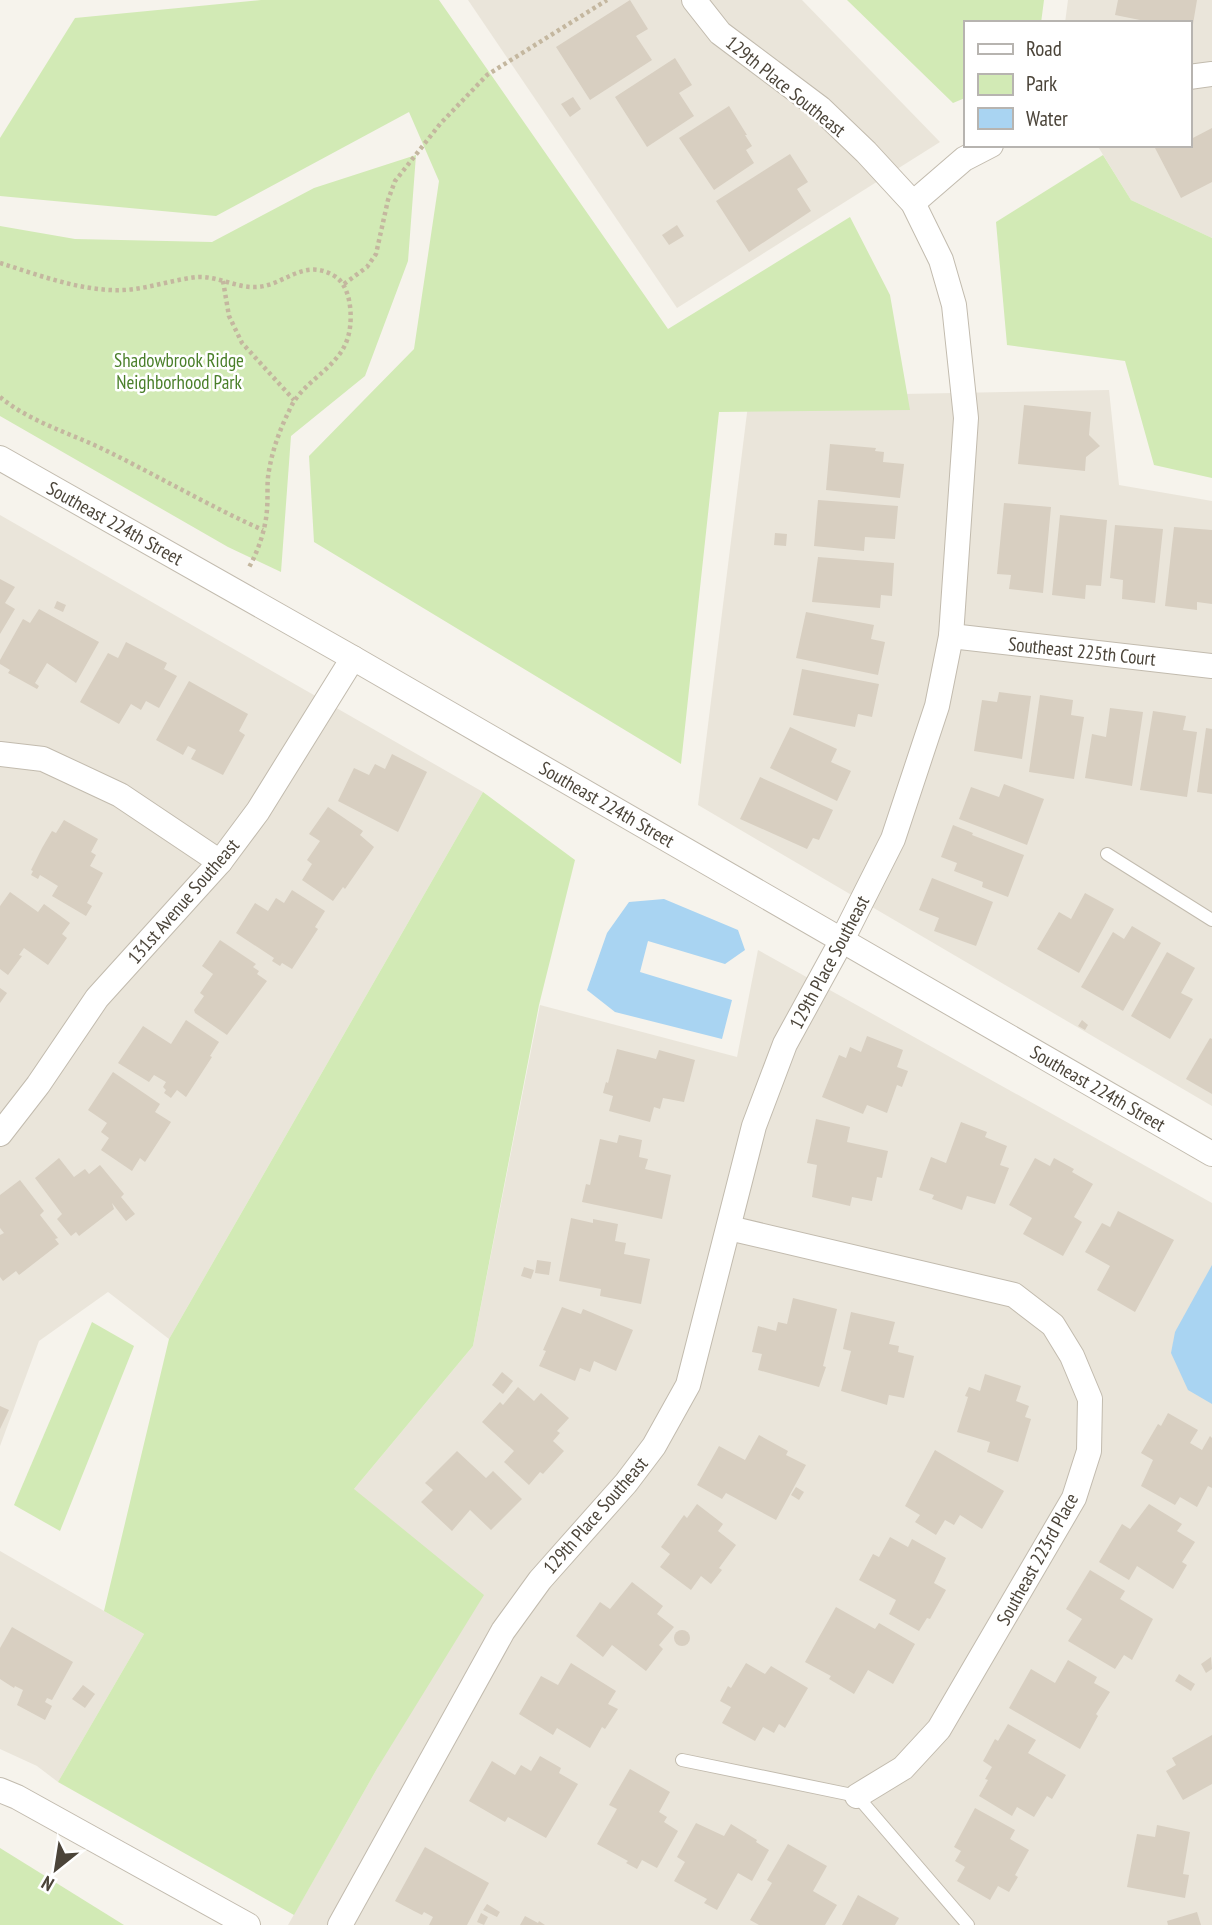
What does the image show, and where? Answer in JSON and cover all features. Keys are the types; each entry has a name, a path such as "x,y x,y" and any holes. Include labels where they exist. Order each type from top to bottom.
{"street":[{"name":"129th Place Southeast","path":"340,1925 503,1631 540,1580 654,1446 688,1385 754,1126 785,1044 893,839 937,706 951,636 966,418 954,305 941,260 913,203 866,152 820,108 720,33 694,0"},
{"path":"1191,77 1212,74"},
{"path":"913,203 964,159 987,147"},
{"name":"Southeast 224th Street","path":"0,458 354,658 1212,1154"},
{"name":"Southeast 225th Court","path":"951,636 1212,666"},
{"name":"131st Avenue Southeast","path":"0,1134 38,1085 97,998 220,862 258,811 354,658"},
{"path":"0,754 43,759 120,795 220,862"},
{"name":"Southeast 223rd Place","path":"729,1228 1014,1295 1053,1325 1072,1356 1090,1399 1089,1451 1074,1498 939,1729 903,1768 857,1796"},
{"path":"0,1790 248,1925"}],"lane":[{"path":"1107,854 1212,920"},
{"path":"682,1760 857,1796 968,1925"}],"path":[{"path":"344,284 367,267 376,254 395,181 440,124 487,75 607,0"},
{"path":"0,263 65,282 106,289 133,289 201,277 253,287 265,286 298,270 336,277 344,284 351,319 348,338 337,358 294,400 270,464 263,530 250,565 235,591"},
{"path":"223,281 229,316 242,343 294,400"},
{"path":"0,397 61,432 104,450 218,510 263,530"}],"shaded area":[{"path":"468,0 802,0 940,142 677,308"},
{"path":"1068,0 1212,0 1212,238 1131,200 1098,147 1191,147 1191,21 1065,21"},
{"path":"1109,390 1119,485 1212,501 1212,1106 698,805 749,397"},
{"path":"0,515 483,792 169,1339 108,1292 39,1341 0,1446"},
{"path":"758,950 1212,1203 1212,1925 288,1925 378,1767 354,1489 473,1346 540,1005 737,1057"},
{"path":"0,1551 144,1634 58,1782 37,1766 0,1749"}],"green space":[{"path":"261,0 439,0 668,329 850,217 890,295 910,410 719,412 681,764 314,542 309,456 414,349 439,181 409,112 216,216 0,196 0,138 75,18"},
{"path":"847,0 1044,0 1041,21 964,21 964,98 953,103"},
{"name":"Shadowbrook Ridge Neighborhood Park","path":"416,155 408,261 365,376 291,436 281,572 228,547 0,416 0,226 75,239 212,242 314,188"},
{"path":"1103,155 1131,200 1212,238 1212,478 1154,465 1125,361 1007,345 996,222"},
{"path":"483,792 575,860 539,1005 473,1346 354,1489 484,1595 378,1767 294,1915 58,1782 144,1634 104,1611 169,1339"},
{"path":"92,1322 134,1346 60,1531 14,1505"},
{"path":"0,1848 124,1925 0,1925"}],"water":[{"path":"664,899 738,930 745,950 725,964 648,941 640,972 732,1000 722,1039 615,1012 587,990 607,933 629,902"},
{"path":"1212,1265 1212,1404 1188,1390 1171,1353 1175,1332"}],"building":[{"path":"630,0 648,29 636,36 652,60 590,100 556,47"},
{"path":"1118,0 1197,0 1192,30 1191,21 1145,21 1115,15"},
{"path":"675,58 692,85 679,93 694,116 647,147 615,97"},
{"path":"573,97 581,109 570,117 561,104"},
{"path":"729,106 752,146 746,150 754,163 714,190 679,138"},
{"path":"1212,128 1212,182 1181,198 1155,148 1191,147 1191,139"},
{"path":"790,154 808,182 797,189 811,211 749,252 716,201"},
{"path":"677,225 684,236 669,245 662,235"},
{"path":"1024,405 1091,412 1089,435 1100,446 1086,457 1085,471 1018,464"},
{"path":"830,444 876,448 875,451 884,452 883,462 904,464 900,498 826,490"},
{"path":"818,500 898,506 895,539 865,537 864,551 814,546"},
{"path":"1004,503 1051,507 1043,593 1009,589 1011,575 997,574"},
{"path":"1060,515 1107,520 1101,586 1086,585 1085,599 1052,595"},
{"path":"1115,525 1163,529 1155,603 1122,599 1123,580 1110,578"},
{"path":"1174,527 1212,530 1212,604 1197,602 1197,610 1165,606"},
{"path":"775,533 787,534 786,546 774,545"},
{"path":"818,557 894,563 892,596 881,595 880,608 812,602"},
{"path":"0,579 15,587 5,603 15,609 0,634"},
{"path":"57,601 66,605 63,612 54,608"},
{"path":"39,609 99,642 76,683 47,663 35,683 39,686 37,689 8,673 10,670 0,664 23,619 30,623"},
{"path":"806,612 874,625 871,639 885,642 878,675 796,658"},
{"path":"126,642 167,663 164,669 177,676 159,708 146,701 141,710 131,704 119,724 80,702 108,653 118,658"},
{"path":"802,669 879,684 872,717 858,714 855,727 793,715"},
{"path":"189,681 248,714 239,731 245,735 223,775 191,759 196,750 188,746 183,755 156,740"},
{"path":"999,692 1031,696 1022,759 974,751 982,700 997,702"},
{"path":"1040,695 1073,700 1071,715 1084,717 1074,779 1029,772"},
{"path":"1110,708 1143,712 1132,786 1085,778 1092,734 1106,737"},
{"path":"1153,711 1186,716 1183,730 1197,732 1187,797 1140,790"},
{"path":"790,727 837,749 831,762 851,771 837,801 770,768"},
{"path":"1206,728 1212,729 1212,794 1197,792"},
{"path":"392,754 427,772 398,832 338,801 354,768 369,775 375,764 385,769"},
{"path":"760,777 833,810 819,840 813,838 807,849 740,819"},
{"path":"1004,784 1044,799 1027,845 959,819 971,787 999,797"},
{"path":"328,807 363,831 360,835 374,847 345,889 343,887 333,901 302,880 312,864 307,860 320,841 309,834"},
{"path":"64,820 98,839 91,852 96,855 90,866 103,873 87,903 92,906 86,916 52,896 58,886 40,875 38,879 31,875 31,870 52,831 56,833"},
{"path":"953,825 1024,855 1008,897 982,887 983,882 954,871 957,863 941,857"},
{"path":"932,878 993,902 976,946 934,931 939,918 919,910"},
{"path":"292,890 325,911 315,927 318,929 292,969 272,961 274,958 236,933 255,903 268,911 276,898 284,903"},
{"path":"10,892 38,912 44,904 70,923 62,934 67,938 48,965 24,948 19,955 22,956 8,975 0,969 0,906"},
{"path":"1085,893 1114,909 1079,973 1037,949 1059,912 1071,919"},
{"path":"1132,926 1161,943 1123,1011 1081,987 1113,932 1124,939"},
{"path":"220,940 256,964 253,967 259,971 257,974 267,981 227,1035 194,1010 204,996 200,993 213,974 202,966"},
{"path":"1167,952 1195,968 1181,993 1193,999 1170,1039 1131,1016"},
{"path":"0,988 7,993 0,1003"},
{"path":"186,1020 219,1042 186,1097 177,1090 171,1098 164,1093 166,1082 154,1075 149,1082 118,1063 143,1026 171,1044"},
{"path":"1082,1020 1088,1025 1085,1030 1078,1026"},
{"path":"867,1036 903,1050 897,1067 908,1071 902,1087 897,1085 887,1113 867,1105 863,1114 822,1097 839,1055 846,1058 850,1047 861,1052"},
{"path":"1210,1038 1212,1039 1212,1094 1186,1079"},
{"path":"617,1049 656,1059 659,1050 695,1060 684,1102 663,1098 660,1109 654,1107 650,1122 609,1111 613,1096 603,1093"},
{"path":"113,1072 160,1104 155,1112 171,1122 145,1162 140,1158 132,1171 101,1150 109,1138 101,1132 107,1123 88,1110"},
{"path":"816,1119 850,1127 847,1142 888,1151 882,1178 877,1177 872,1201 852,1197 850,1206 812,1197 817,1165 807,1163"},
{"path":"961,1122 987,1132 985,1137 1007,1146 1000,1165 1009,1168 995,1204 967,1196 962,1210 932,1199 934,1195 919,1190 931,1157 946,1163"},
{"path":"619,1135 642,1140 639,1157 648,1159 645,1169 671,1175 662,1219 582,1202 586,1184 590,1185 600,1139 617,1143"},
{"path":"59,1158 74,1177 85,1169 89,1174 100,1165 124,1194 121,1197 135,1214 126,1221 112,1203 114,1209 79,1236 76,1232 71,1236 57,1219 62,1214 35,1178"},
{"path":"1035,1158 1050,1166 1054,1158 1093,1184 1074,1217 1082,1222 1063,1256 1023,1234 1032,1218 1009,1205"},
{"path":"20,1180 44,1211 40,1215 58,1238 55,1239 59,1244 19,1275 16,1271 3,1281 0,1277 0,1235 4,1233 0,1228 0,1195"},
{"path":"1118,1211 1174,1240 1135,1312 1097,1290 1110,1266 1085,1252 1102,1223 1110,1227"},
{"path":"571,1218 593,1223 593,1219 618,1224 615,1241 626,1243 624,1254 650,1259 641,1304 600,1296 601,1289 559,1281"},
{"path":"537,1260 551,1262 549,1275 535,1273"},
{"path":"524,1267 534,1270 531,1279 521,1276"},
{"path":"793,1298 837,1309 823,1366 826,1367 819,1387 758,1370 762,1354 752,1352 758,1326 776,1331 778,1322 787,1324"},
{"path":"562,1307 581,1314 583,1309 633,1330 616,1371 594,1361 590,1372 580,1368 575,1381 539,1366"},
{"path":"851,1312 895,1322 889,1344 899,1346 898,1352 914,1356 904,1398 889,1395 887,1405 841,1391 851,1351 843,1349"},
{"path":"502,1372 513,1381 503,1394 492,1385"},
{"path":"985,1374 1021,1386 1016,1401 1029,1406 1025,1417 1031,1419 1018,1462 987,1452 990,1442 957,1432 969,1387 980,1391"},
{"path":"518,1387 534,1401 541,1393 569,1418 557,1431 560,1433 553,1441 564,1451 529,1485 504,1462 514,1451 482,1422 500,1402 503,1405"},
{"path":"0,1406 9,1410 0,1429"},
{"path":"1168,1413 1198,1430 1190,1443 1202,1450 1210,1436 1212,1438 1212,1488 1208,1486 1197,1507 1180,1497 1175,1505 1141,1486 1153,1460 1141,1453 1158,1424 1161,1426"},
{"path":"759,1435 788,1451 786,1455 806,1465 776,1520 726,1493 722,1499 697,1485 719,1446 745,1460"},
{"path":"935,1450 1004,1491 982,1529 960,1515 954,1525 945,1520 936,1535 915,1522 920,1515 905,1506"},
{"path":"457,1451 486,1478 493,1471 522,1499 491,1530 470,1510 452,1531 421,1502 433,1490 425,1483"},
{"path":"796,1487 804,1492 799,1500 791,1495"},
{"path":"697,1504 723,1524 718,1531 736,1545 711,1584 701,1576 691,1590 660,1567 670,1554 661,1547 684,1515 687,1518"},
{"path":"1149,1504 1182,1524 1177,1531 1195,1542 1182,1562 1187,1565 1173,1589 1137,1566 1129,1580 1099,1562 1122,1524 1130,1529"},
{"path":"890,1537 908,1547 912,1539 946,1558 934,1583 946,1590 930,1619 927,1618 919,1631 889,1614 896,1600 859,1580 873,1554 879,1557"},
{"path":"1090,1570 1125,1591 1120,1599 1153,1619 1132,1660 1124,1655 1115,1669 1068,1641 1082,1619 1066,1609"},
{"path":"632,1582 663,1606 657,1614 674,1627 659,1645 663,1649 646,1671 612,1645 603,1657 576,1636 600,1602 610,1609"},
{"path":"836,1607 875,1629 879,1623 915,1644 893,1684 868,1670 854,1694 829,1679 831,1676 805,1662"},
{"path":"12,1627 73,1662 52,1700 47,1698 45,1702 52,1706 45,1720 17,1705 23,1690 0,1679 0,1648"},
{"path":"682,1630 690,1638 682,1646 674,1638"},
{"path":"1211,1657 1212,1669 1206,1673 1201,1664"},
{"path":"1068,1660 1097,1677 1094,1683 1110,1692 1096,1714 1098,1716 1080,1749 1009,1708 1031,1669 1055,1683"},
{"path":"571,1663 616,1691 608,1704 618,1709 605,1729 602,1727 590,1748 557,1728 553,1735 519,1714 541,1676 558,1685"},
{"path":"746,1663 765,1674 771,1666 808,1688 785,1728 779,1724 774,1733 763,1727 755,1741 722,1723 731,1707 720,1701"},
{"path":"1179,1674 1195,1684 1191,1691 1175,1681"},
{"path":"83,1685 95,1694 85,1708 72,1699"},
{"path":"1008,1724 1036,1740 1028,1753 1066,1775 1052,1799 1047,1796 1034,1817 1017,1807 1012,1816 979,1796 992,1767 983,1761 995,1739 998,1741"},
{"path":"1212,1735 1212,1784 1183,1800 1166,1771 1176,1765 1172,1758"},
{"path":"540,1756 561,1768 559,1773 578,1784 546,1838 508,1817 505,1822 469,1801 492,1761 515,1775 521,1765 531,1771"},
{"path":"630,1769 670,1792 659,1812 667,1817 664,1822 678,1831 657,1868 642,1860 637,1869 597,1844 617,1809 609,1805"},
{"path":"975,1808 1015,1830 1010,1839 1029,1850 1009,1892 998,1886 990,1900 957,1881 965,1867 955,1861 961,1851 954,1847"},
{"path":"696,1823 724,1836 731,1824 769,1850 752,1881 738,1873 717,1910 704,1903 707,1899 674,1881 685,1862 677,1857"},
{"path":"1157,1825 1190,1832 1183,1874 1189,1875 1185,1898 1127,1887 1137,1834 1155,1837"},
{"path":"788,1844 827,1866 813,1891 837,1905 825,1925 759,1925 750,1920 772,1883 767,1880"},
{"path":"425,1847 489,1883 467,1925 429,1925 433,1917 424,1912 422,1915 395,1901"},
{"path":"858,1895 899,1918 895,1925 842,1925"},
{"path":"487,1904 500,1912 497,1917 483,1910"},
{"path":"1197,1912 1201,1925 1168,1925 1167,1921"},
{"path":"481,1913 488,1917 484,1925 477,1922"},
{"path":"525,1916 538,1923 539,1921 545,1925 520,1925"}]}
